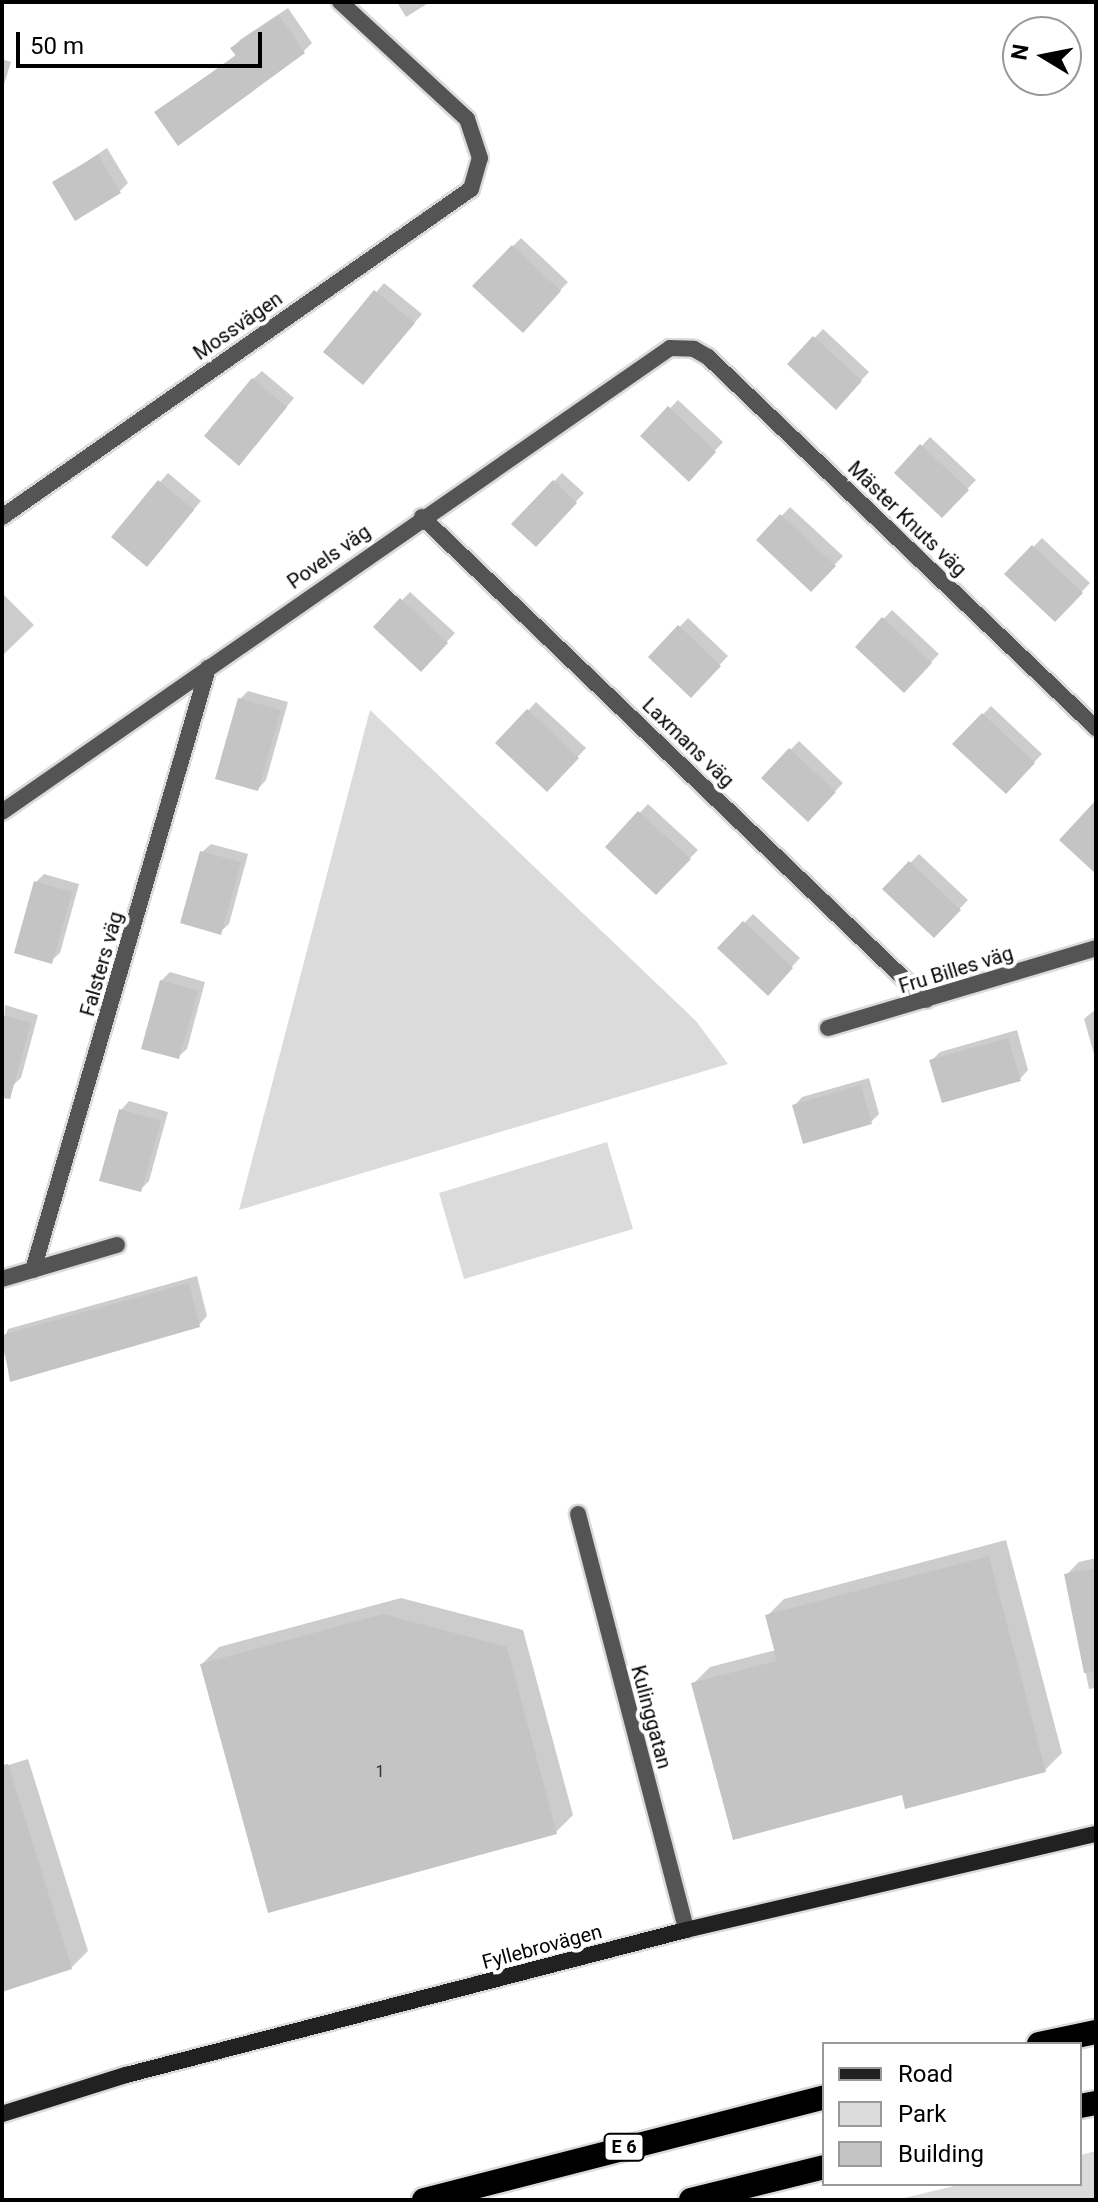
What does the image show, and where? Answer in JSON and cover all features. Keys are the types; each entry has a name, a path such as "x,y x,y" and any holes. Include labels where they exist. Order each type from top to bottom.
{"highway":[{"path":"1048,2042 1096,2032"},
{"name":"E 6","path":"424,2200 822,2098"},
{"path":"691,2200 822,2167"}],"street":[{"name":"Mossvägen","path":"2,517 471,189 480,158 467,119 340,2"},
{"name":"Povels väg","path":"2,812 657,353 684,348"},
{"name":"Mäster Knuts väg","path":"684,348 708,357 1096,728"},
{"name":"Laxmans väg","path":"422,517 926,1000"},
{"name":"Falsters väg","path":"33,1270 208,668"},
{"name":"Fru Billes väg","path":"828,1028 1096,948"},
{"path":"2,1279 117,1245"},
{"name":"Kulinggatan","path":"578,1514 686,1930"},
{"name":"Fyllebrovägen","path":"2,2114 126,2075 686,1930 1096,1834"}],"green space":[{"path":"370,710 696,1021 728,1064 239,1210"},
{"path":"607,1142 633,1229 464,1279 439,1193"},
{"path":"1096,2151 1096,2200 896,2200 954,2186 1082,2186 1082,2154"}],"building":[{"path":"279,15 305,53 178,146 154,112 236,56 230,48"},
{"path":"98,155 121,193 75,221 52,182"},
{"path":"512,245 561,291 523,333 472,286"},
{"path":"374,290 415,323 363,385 323,352"},
{"path":"813,336 862,381 836,410 787,364"},
{"path":"252,378 287,407 239,466 204,436"},
{"path":"668,406 716,452 689,482 640,436"},
{"path":"920,444 969,490 942,518 894,473"},
{"path":"158,480 194,510 147,567 111,537"},
{"path":"553,480 577,503 536,547 511,524"},
{"path":"780,514 836,566 811,592 756,540"},
{"path":"1032,545 1083,593 1055,622 1004,574"},
{"path":"400,598 448,643 421,672 373,627"},
{"path":"882,617 932,663 904,693 855,647"},
{"path":"678,625 721,666 691,698 648,657"},
{"path":"238,698 281,710 258,791 215,779"},
{"path":"527,709 579,758 547,792 495,743"},
{"path":"982,713 1035,763 1006,794 952,744"},
{"path":"789,748 836,792 808,822 761,778"},
{"path":"1096,800 1096,874 1059,840"},
{"path":"638,811 691,859 656,895 605,847"},
{"path":"200,851 241,862 221,935 180,923"},
{"path":"909,861 961,910 934,938 882,889"},
{"path":"34,881 72,892 52,964 14,953"},
{"path":"743,921 793,968 768,996 717,948"},
{"path":"160,980 198,991 179,1059 141,1049"},
{"path":"2,1015 31,1023 10,1099 2,1098"},
{"path":"1008,1038 1021,1081 942,1103 929,1060"},
{"path":"861,1085 872,1124 803,1144 792,1105"},
{"path":"119,1109 161,1121 141,1192 99,1181"},
{"path":"189,1283 200,1327 10,1382 2,1335"},
{"path":"989,1556 1046,1772 905,1809 902,1795 733,1840 691,1683 777,1661 765,1615"},
{"path":"1096,1568 1096,1671 1084,1673 1064,1574"},
{"path":"383,1614 507,1647 557,1834 268,1913 200,1664"},
{"path":"8,1764 72,1969 2,1992 2,1765"}]}
